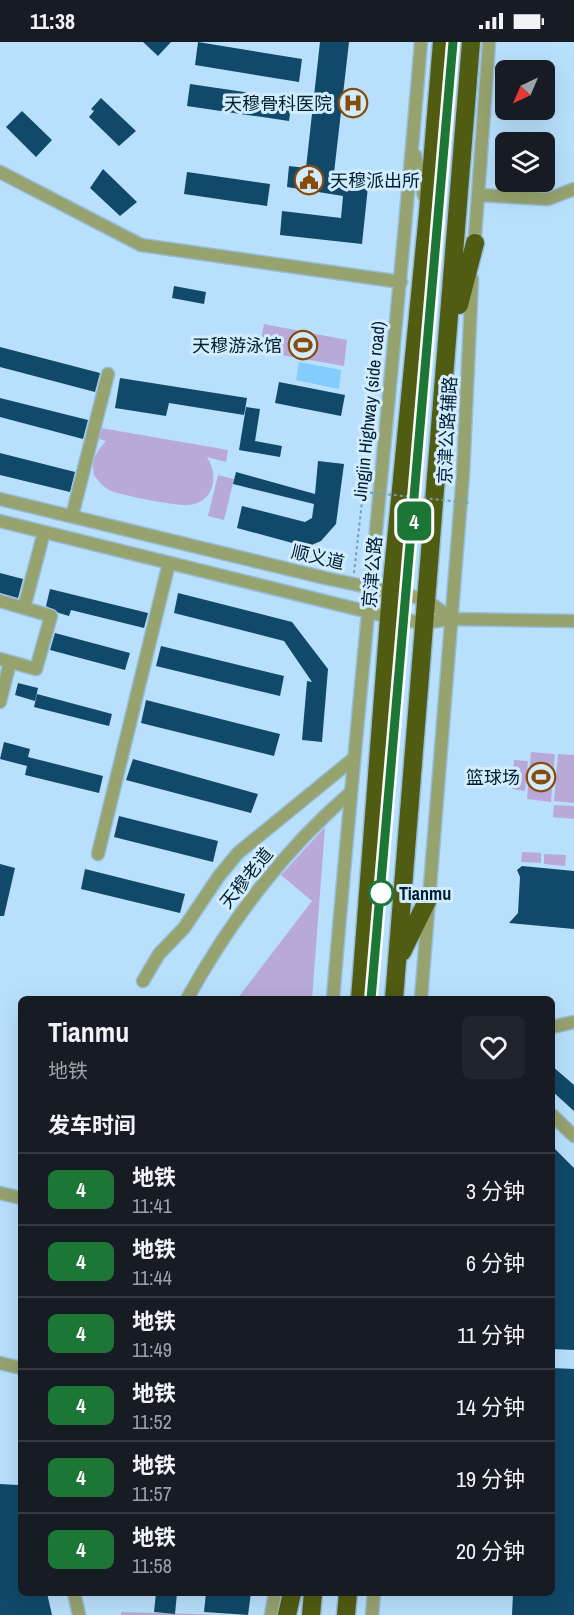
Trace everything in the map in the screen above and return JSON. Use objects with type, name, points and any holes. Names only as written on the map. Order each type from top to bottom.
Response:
[{"type":"highway","name":"京津公路","points":[[360,996],[390,592],[428,213],[442,42]]},
{"type":"highway","points":[[394,996],[424,599],[471,42]]},
{"type":"highway","points":[[446,356],[475,243]]},
{"type":"highway","points":[[397,962],[429,897]]},
{"type":"highway","points":[[287,1615],[291,1596]]},
{"type":"highway","points":[[311,1615],[313,1596]]},
{"type":"street","name":"Jingjin Highway (side road)","points":[[333,996],[353,759],[401,282],[420,42]]},
{"type":"street","name":"京津公路辅路","points":[[421,996],[463,474],[475,243],[489,42]]},
{"type":"street","points":[[413,142],[428,213]]},
{"type":"street","points":[[0,172],[141,245],[401,282]]},
{"type":"street","points":[[478,195],[548,199],[574,189]]},
{"type":"street","points":[[74,539],[75,517],[108,374]]},
{"type":"street","name":"顺义道","points":[[0,499],[424,599],[452,619]]},
{"type":"street","points":[[0,521],[389,617],[423,622],[452,619],[574,621]]},
{"type":"street","points":[[24,608],[44,532]]},
{"type":"street","points":[[98,854],[169,563]]},
{"type":"street","points":[[0,601],[51,616],[36,669],[5,660],[0,702]]},
{"type":"street","points":[[143,981],[159,954],[184,928],[219,876],[238,853],[353,759]]},
{"type":"street","name":"天穆老道","points":[[189,996],[218,944],[248,902],[324,816],[350,793]]},
{"type":"street","points":[[555,1026],[574,1023]]},
{"type":"street","points":[[555,1118],[574,1136]]},
{"type":"street","points":[[0,1193],[18,1197]]},
{"type":"street","points":[[0,1363],[18,1367]]},
{"type":"street","points":[[75,1596],[79,1615]]},
{"type":"street","points":[[271,1615],[274,1596]]},
{"type":"street","points":[[372,1615],[374,1596]]},
{"type":"path","points":[[353,584],[366,465]]},
{"type":"path","points":[[364,492],[471,503]]},
{"type":"shaded area","name":"天穆游泳馆","points":[[264,324],[347,340],[344,366],[259,351]]},
{"type":"shaded area","points":[[101,428],[228,450],[226,462],[207,457],[213,473],[212,488],[208,495],[195,504],[170,504],[118,493],[106,488],[94,475],[95,457],[106,441],[99,439]]},
{"type":"shaded area","points":[[218,475],[234,479],[224,520],[208,516]]},
{"type":"shaded area","name":"篮球场","points":[[531,752],[555,754],[551,802],[527,799]]},
{"type":"shaded area","name":"篮球场","points":[[558,754],[574,755],[574,803],[554,801]]},
{"type":"shaded area","points":[[514,760],[528,761],[525,791],[512,789]]},
{"type":"shaded area","points":[[554,805],[574,806],[574,819],[553,817]]},
{"type":"shaded area","points":[[325,827],[312,996],[239,996],[312,901],[281,875]]},
{"type":"shaded area","points":[[522,852],[541,853],[541,863],[521,862]]},
{"type":"shaded area","points":[[544,854],[566,855],[565,866],[544,864]]},
{"type":"shaded area","points":[[121,1612],[229,1615],[121,1615]]},
{"type":"water","points":[[299,362],[341,370],[339,389],[296,380]]},
{"type":"building","points":[[143,42],[171,42],[158,56]]},
{"type":"building","points":[[198,42],[302,59],[299,82],[195,65]]},
{"type":"building","points":[[320,42],[349,42],[334,173],[369,177],[362,244],[280,235],[282,211],[341,218],[343,196],[287,187],[289,166],[306,168]]},
{"type":"building","points":[[190,84],[292,99],[289,121],[187,106]]},
{"type":"building","points":[[101,98],[136,131],[119,146],[89,117],[94,111],[91,109]]},
{"type":"building","points":[[22,111],[52,140],[36,157],[6,127]]},
{"type":"building","points":[[103,169],[137,202],[120,216],[90,188]]},
{"type":"building","points":[[187,172],[270,184],[267,206],[184,194]]},
{"type":"building","points":[[174,286],[206,292],[204,304],[172,298]]},
{"type":"building","points":[[0,347],[100,373],[95,392],[0,367]]},
{"type":"building","points":[[120,378],[247,398],[244,415],[169,403],[166,416],[115,408]]},
{"type":"building","points":[[279,382],[345,395],[341,416],[275,403]]},
{"type":"building","points":[[0,398],[88,420],[83,439],[0,417]]},
{"type":"building","points":[[246,407],[260,409],[255,441],[282,446],[280,457],[239,450]]},
{"type":"building","points":[[0,453],[75,472],[70,492],[0,475]]},
{"type":"building","points":[[318,461],[344,464],[336,524],[321,541],[307,547],[237,528],[242,506],[305,522],[312,518],[314,504],[233,484],[236,472],[315,494]]},
{"type":"building","points":[[0,573],[23,579],[18,598],[0,593]]},
{"type":"building","points":[[50,589],[148,613],[144,628],[71,610],[69,616],[59,613],[46,606]]},
{"type":"building","points":[[178,593],[292,622],[328,669],[322,742],[302,740],[307,681],[312,682],[284,641],[174,613]]},
{"type":"building","points":[[55,633],[130,653],[125,670],[50,650]]},
{"type":"building","points":[[161,646],[284,676],[280,696],[156,666]]},
{"type":"building","points":[[18,683],[38,688],[35,701],[15,695]]},
{"type":"building","points":[[37,694],[112,714],[109,726],[34,707]]},
{"type":"building","points":[[146,700],[280,734],[274,756],[141,723]]},
{"type":"building","points":[[4,742],[30,749],[28,757],[103,776],[99,793],[25,775],[27,766],[0,759]]},
{"type":"building","points":[[133,759],[258,794],[251,813],[126,780]]},
{"type":"building","points":[[119,816],[218,841],[213,862],[114,837]]},
{"type":"building","points":[[0,864],[15,868],[4,916],[0,916]]},
{"type":"building","points":[[522,866],[574,871],[574,929],[509,923],[518,913],[520,877],[517,870]]},
{"type":"building","points":[[85,869],[185,894],[180,913],[81,889]]},
{"type":"building","points":[[555,1069],[574,1085],[574,1111],[555,1094]]},
{"type":"building","points":[[555,1149],[574,1168],[574,1350],[555,1349]]},
{"type":"building","points":[[555,1368],[574,1369],[574,1615],[512,1615],[513,1596],[555,1596]]},
{"type":"building","points":[[0,1484],[18,1485],[18,1596],[48,1596],[52,1615],[0,1615]]},
{"type":"building","points":[[156,1596],[177,1596],[175,1614],[154,1612]]},
{"type":"building","points":[[206,1596],[251,1596],[248,1615],[204,1612]]},
{"type":"metro line","name":"4","points":[[371,996],[413,541],[453,42]]},
{"type":"place","name":"天穆骨科医院","points":[[353,103]]},
{"type":"place","name":"天穆派出所","points":[[309,180]]},
{"type":"place","name":"天穆游泳馆","points":[[303,345]]},
{"type":"place","name":"篮球场","points":[[541,777]]},
{"type":"place","name":"Tianmu","points":[[381,893]]}]
